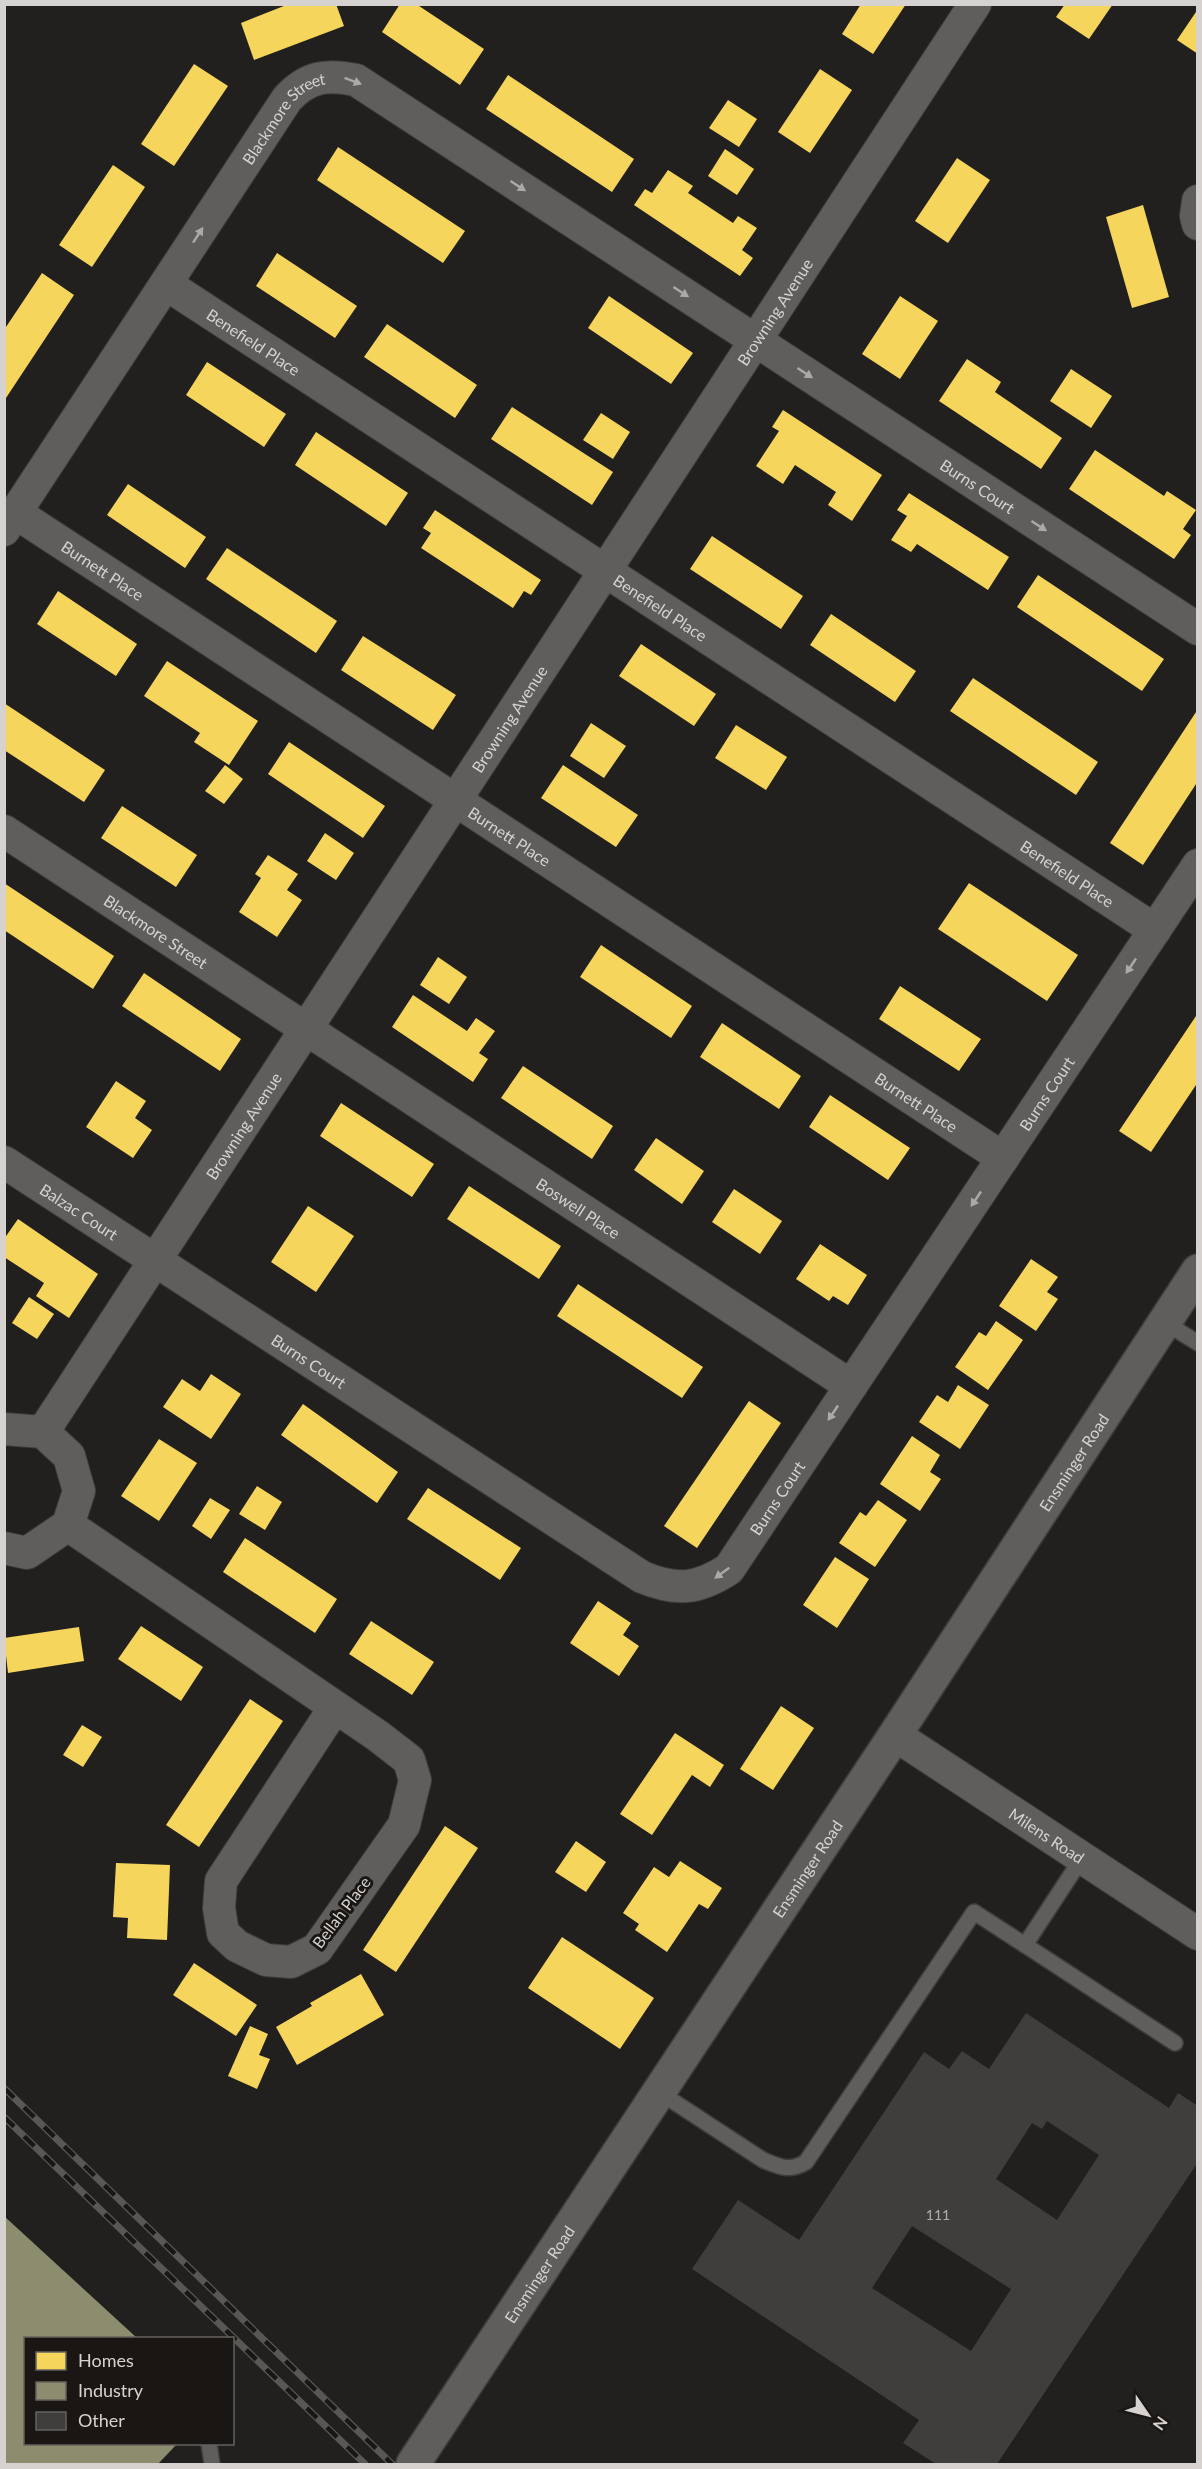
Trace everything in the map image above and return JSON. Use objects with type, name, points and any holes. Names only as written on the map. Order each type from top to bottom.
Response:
[{"type":"street","name":"Browning Avenue","points":[[43,1432],[975,4]]},
{"type":"street","name":"Blackmore Street","points":[[10,522],[287,99],[295,90],[313,79],[335,75],[356,81],[756,341]]},
{"type":"street","points":[[1197,201],[1197,224]]},
{"type":"street","name":"Benefield Place","points":[[166,284],[1155,930]]},
{"type":"street","name":"Burns Court","points":[[756,341],[1197,629]]},
{"type":"street","name":"Burnett Place","points":[[10,522],[456,801],[1003,1158]]},
{"type":"street","name":"Blackmore Street","points":[[4,831],[307,1030]]},
{"type":"street","name":"Burns Court","points":[[156,1261],[642,1577],[664,1586],[688,1587],[710,1582],[729,1569],[1197,865]]},
{"type":"street","name":"Boswell Place","points":[[307,1030],[851,1386]]},
{"type":"street","name":"Balzac Court","points":[[4,1162],[156,1261]]},
{"type":"street","name":"Ensminger Road","points":[[413,2464],[895,1735],[1197,1271]]},
{"type":"street","points":[[4,1429],[43,1432],[69,1456],[79,1491],[68,1525],[27,1552],[4,1548]]},
{"type":"street","name":"Bellah Place","points":[[68,1525],[378,1736],[409,1760],[416,1780],[404,1825],[316,1949],[291,1962],[266,1960],[237,1946],[223,1933],[219,1908],[221,1881],[335,1707]]},
{"type":"street","name":"Milens Road","points":[[895,1735],[1197,1934]]},
{"type":"lane","points":[[1164,1322],[1197,1343]]},
{"type":"lane","points":[[1025,1944],[1082,1858]]},
{"type":"lane","points":[[659,2092],[763,2160],[779,2167],[798,2167],[806,2162],[974,1912],[1176,2043]]},
{"type":"lane","points":[[209,2445],[212,2464]]},
{"type":"building: Homes","points":[[289,4],[336,4],[344,26],[254,60],[241,23]]},
{"type":"building: Homes","points":[[400,4],[416,4],[484,49],[460,85],[382,32]]},
{"type":"building: Homes","points":[[861,4],[906,4],[873,54],[842,34]]},
{"type":"building: Homes","points":[[1065,4],[1113,4],[1089,39],[1056,17]]},
{"type":"building: Homes","points":[[1198,9],[1198,54],[1177,40]]},
{"type":"building: Homes","points":[[194,64],[228,86],[174,166],[141,144]]},
{"type":"building: Homes","points":[[820,69],[852,90],[810,153],[778,132]]},
{"type":"building: Homes","points":[[508,75],[634,159],[612,192],[486,109]]},
{"type":"building: Homes","points":[[728,100],[757,119],[739,147],[709,128]]},
{"type":"building: Homes","points":[[338,147],[465,231],[443,263],[317,180]]},
{"type":"building: Homes","points":[[725,149],[754,169],[737,195],[708,176]]},
{"type":"building: Homes","points":[[957,158],[990,180],[948,243],[915,221]]},
{"type":"building: Homes","points":[[113,165],[145,187],[92,267],[59,245]]},
{"type":"building: Homes","points":[[668,170],[693,186],[688,193],[733,223],[738,216],[757,228],[742,250],[753,258],[740,276],[634,205],[645,189],[652,193]]},
{"type":"building: Homes","points":[[1143,205],[1169,297],[1132,308],[1106,217]]},
{"type":"building: Homes","points":[[277,253],[357,306],[335,338],[256,286]]},
{"type":"building: Homes","points":[[42,273],[74,295],[4,401],[4,330]]},
{"type":"building: Homes","points":[[609,296],[693,353],[671,384],[588,328]]},
{"type":"building: Homes","points":[[900,296],[938,321],[900,379],[862,354]]},
{"type":"building: Homes","points":[[387,324],[477,385],[455,418],[364,357]]},
{"type":"building: Homes","points":[[967,359],[1001,382],[995,392],[1062,438],[1041,469],[939,401]]},
{"type":"building: Homes","points":[[207,362],[286,414],[264,447],[186,395]]},
{"type":"building: Homes","points":[[1071,369],[1112,396],[1091,428],[1050,401]]},
{"type":"building: Homes","points":[[512,407],[613,472],[592,505],[491,439]]},
{"type":"building: Homes","points":[[783,410],[882,475],[852,521],[828,505],[836,492],[795,465],[783,484],[756,466],[779,431],[772,427]]},
{"type":"building: Homes","points":[[601,413],[630,432],[613,459],[583,440]]},
{"type":"building: Homes","points":[[316,432],[408,493],[386,526],[295,465]]},
{"type":"building: Homes","points":[[1095,450],[1164,496],[1167,491],[1196,510],[1183,529],[1191,535],[1174,559],[1069,489]]},
{"type":"building: Homes","points":[[128,484],[206,537],[185,568],[107,515]]},
{"type":"building: Homes","points":[[909,493],[1009,557],[988,590],[917,544],[911,552],[891,540],[907,516],[897,510]]},
{"type":"building: Homes","points":[[435,510],[541,580],[531,595],[524,591],[513,608],[421,548],[431,533],[423,528]]},
{"type":"building: Homes","points":[[712,536],[803,596],[781,629],[690,569]]},
{"type":"building: Homes","points":[[227,548],[337,621],[316,653],[206,579]]},
{"type":"building: Homes","points":[[1038,575],[1164,659],[1142,691],[1017,607]]},
{"type":"building: Homes","points":[[58,591],[137,644],[116,676],[37,624]]},
{"type":"building: Homes","points":[[831,614],[916,671],[895,702],[810,645]]},
{"type":"building: Homes","points":[[363,636],[456,695],[433,730],[341,670]]},
{"type":"building: Homes","points":[[641,644],[716,694],[694,726],[619,676]]},
{"type":"building: Homes","points":[[167,661],[258,721],[229,765],[194,742],[200,733],[144,696]]},
{"type":"building: Homes","points":[[973,678],[1098,762],[1076,795],[950,711]]},
{"type":"building: Homes","points":[[4,703],[105,770],[84,802],[4,750]]},
{"type":"building: Homes","points":[[1198,709],[1198,781],[1143,865],[1110,843]]},
{"type":"building: Homes","points":[[591,723],[626,746],[604,778],[570,756]]},
{"type":"building: Homes","points":[[736,725],[787,757],[766,790],[715,758]]},
{"type":"building: Homes","points":[[289,742],[385,806],[363,838],[268,774]]},
{"type":"building: Homes","points":[[225,765],[243,779],[224,804],[205,791]]},
{"type":"building: Homes","points":[[563,765],[638,815],[616,847],[541,798]]},
{"type":"building: Homes","points":[[122,806],[197,855],[176,887],[101,838]]},
{"type":"building: Homes","points":[[325,833],[354,853],[336,880],[307,861]]},
{"type":"building: Homes","points":[[268,855],[298,874],[287,890],[302,900],[277,937],[239,912],[261,878],[255,874]]},
{"type":"building: Homes","points":[[4,883],[114,956],[93,989],[4,930]]},
{"type":"building: Homes","points":[[969,883],[1078,955],[1047,1001],[938,929]]},
{"type":"building: Homes","points":[[601,945],[692,1006],[671,1038],[580,977]]},
{"type":"building: Homes","points":[[438,957],[467,977],[449,1004],[420,985]]},
{"type":"building: Homes","points":[[144,973],[241,1039],[220,1071],[122,1006]]},
{"type":"building: Homes","points":[[900,986],[981,1039],[959,1071],[879,1019]]},
{"type":"building: Homes","points":[[413,995],[467,1031],[476,1018],[495,1031],[479,1053],[488,1059],[473,1082],[392,1027]]},
{"type":"building: Homes","points":[[1198,1013],[1198,1082],[1151,1152],[1119,1131]]},
{"type":"building: Homes","points":[[722,1023],[801,1076],[779,1109],[700,1057]]},
{"type":"building: Homes","points":[[523,1066],[613,1126],[592,1159],[501,1098]]},
{"type":"building: Homes","points":[[116,1081],[146,1101],[135,1118],[152,1130],[133,1158],[86,1127]]},
{"type":"building: Homes","points":[[830,1095],[910,1148],[888,1180],[809,1127]]},
{"type":"building: Homes","points":[[341,1103],[434,1164],[412,1197],[320,1136]]},
{"type":"building: Homes","points":[[656,1138],[704,1171],[682,1204],[634,1170]]},
{"type":"building: Homes","points":[[469,1186],[561,1246],[539,1279],[447,1219]]},
{"type":"building: Homes","points":[[734,1189],[782,1221],[760,1254],[712,1222]]},
{"type":"building: Homes","points":[[308,1206],[354,1236],[316,1292],[271,1262]]},
{"type":"building: Homes","points":[[18,1219],[98,1274],[69,1318],[36,1296],[44,1283],[4,1257],[4,1239]]},
{"type":"building: Homes","points":[[820,1244],[867,1275],[848,1305],[833,1296],[829,1301],[796,1279]]},
{"type":"building: Homes","points":[[1031,1259],[1058,1277],[1047,1292],[1058,1299],[1036,1331],[999,1306]]},
{"type":"building: Homes","points":[[578,1284],[703,1367],[682,1398],[557,1316]]},
{"type":"building: Homes","points":[[29,1297],[54,1314],[37,1339],[12,1323]]},
{"type":"building: Homes","points":[[996,1321],[1023,1340],[988,1390],[955,1367],[979,1332],[986,1336]]},
{"type":"building: Homes","points":[[211,1374],[241,1394],[211,1439],[163,1407],[182,1379],[200,1391]]},
{"type":"building: Homes","points":[[958,1385],[989,1405],[960,1449],[919,1422],[937,1395],[948,1402]]},
{"type":"building: Homes","points":[[749,1401],[781,1423],[697,1548],[664,1526]]},
{"type":"building: Homes","points":[[303,1404],[398,1472],[377,1503],[281,1435]]},
{"type":"building: Homes","points":[[912,1436],[940,1455],[930,1472],[941,1479],[920,1511],[880,1484]]},
{"type":"building: Homes","points":[[159,1439],[197,1463],[159,1521],[121,1496]]},
{"type":"building: Homes","points":[[257,1486],[282,1502],[265,1530],[239,1514]]},
{"type":"building: Homes","points":[[428,1488],[521,1548],[500,1580],[407,1519]]},
{"type":"building: Homes","points":[[210,1498],[230,1510],[211,1539],[192,1526]]},
{"type":"building: Homes","points":[[878,1500],[907,1520],[875,1567],[839,1543],[860,1512],[866,1516]]},
{"type":"building: Homes","points":[[245,1538],[337,1599],[315,1633],[223,1572]]},
{"type":"building: Homes","points":[[835,1557],[869,1579],[837,1628],[803,1605]]},
{"type":"building: Homes","points":[[598,1601],[631,1623],[623,1635],[639,1646],[619,1676],[570,1643]]},
{"type":"building: Homes","points":[[371,1621],[434,1662],[412,1695],[349,1654]]},
{"type":"building: Homes","points":[[141,1626],[203,1667],[181,1701],[118,1659]]},
{"type":"building: Homes","points":[[79,1627],[84,1661],[8,1673],[4,1638]]},
{"type":"building: Homes","points":[[250,1699],[283,1721],[199,1847],[166,1825]]},
{"type":"building: Homes","points":[[781,1706],[814,1728],[773,1790],[740,1769]]},
{"type":"building: Homes","points":[[82,1725],[102,1737],[83,1767],[63,1755]]},
{"type":"building: Homes","points":[[675,1733],[724,1765],[710,1787],[692,1775],[652,1835],[620,1814]]},
{"type":"building: Homes","points":[[445,1826],[478,1848],[396,1972],[363,1950]]},
{"type":"building: Homes","points":[[576,1841],[606,1862],[586,1892],[555,1872]]},
{"type":"building: Homes","points":[[680,1861],[722,1888],[708,1909],[699,1904],[667,1952],[635,1930],[639,1924],[623,1913],[654,1867],[669,1877]]},
{"type":"building: Homes","points":[[116,1863],[170,1865],[167,1940],[127,1938],[128,1918],[113,1917]]},
{"type":"building: Homes","points":[[562,1937],[654,1998],[620,2049],[528,1988]]},
{"type":"building: Homes","points":[[194,1963],[257,2005],[236,2036],[173,1995]]},
{"type":"building: Homes","points":[[361,1974],[384,2015],[297,2065],[276,2027],[312,2006],[310,2003]]},
{"type":"building: Homes","points":[[250,2026],[268,2034],[259,2055],[270,2059],[257,2089],[228,2076]]},
{"type":"building: Industry","points":[[4,2216],[136,2337],[24,2337],[24,2445],[176,2445],[158,2464],[4,2464]]},
{"type":"building: Other","points":[[1026,2013],[1169,2108],[1178,2093],[1198,2106],[1198,2162],[997,2464],[936,2464],[903,2443],[919,2420],[692,2269],[738,2200],[799,2240],[924,2052],[949,2069],[962,2051],[989,2069]],"holes":[[[1047,2121],[1099,2155],[1057,2220],[996,2179],[1032,2123],[1042,2129]],[[912,2226],[1011,2289],[971,2351],[872,2288]]]},
{"type":"railway","points":[[4,2088],[392,2464]]},
{"type":"railway","points":[[4,2117],[233,2337]]},
{"type":"railway","points":[[234,2338],[365,2464]]}]
